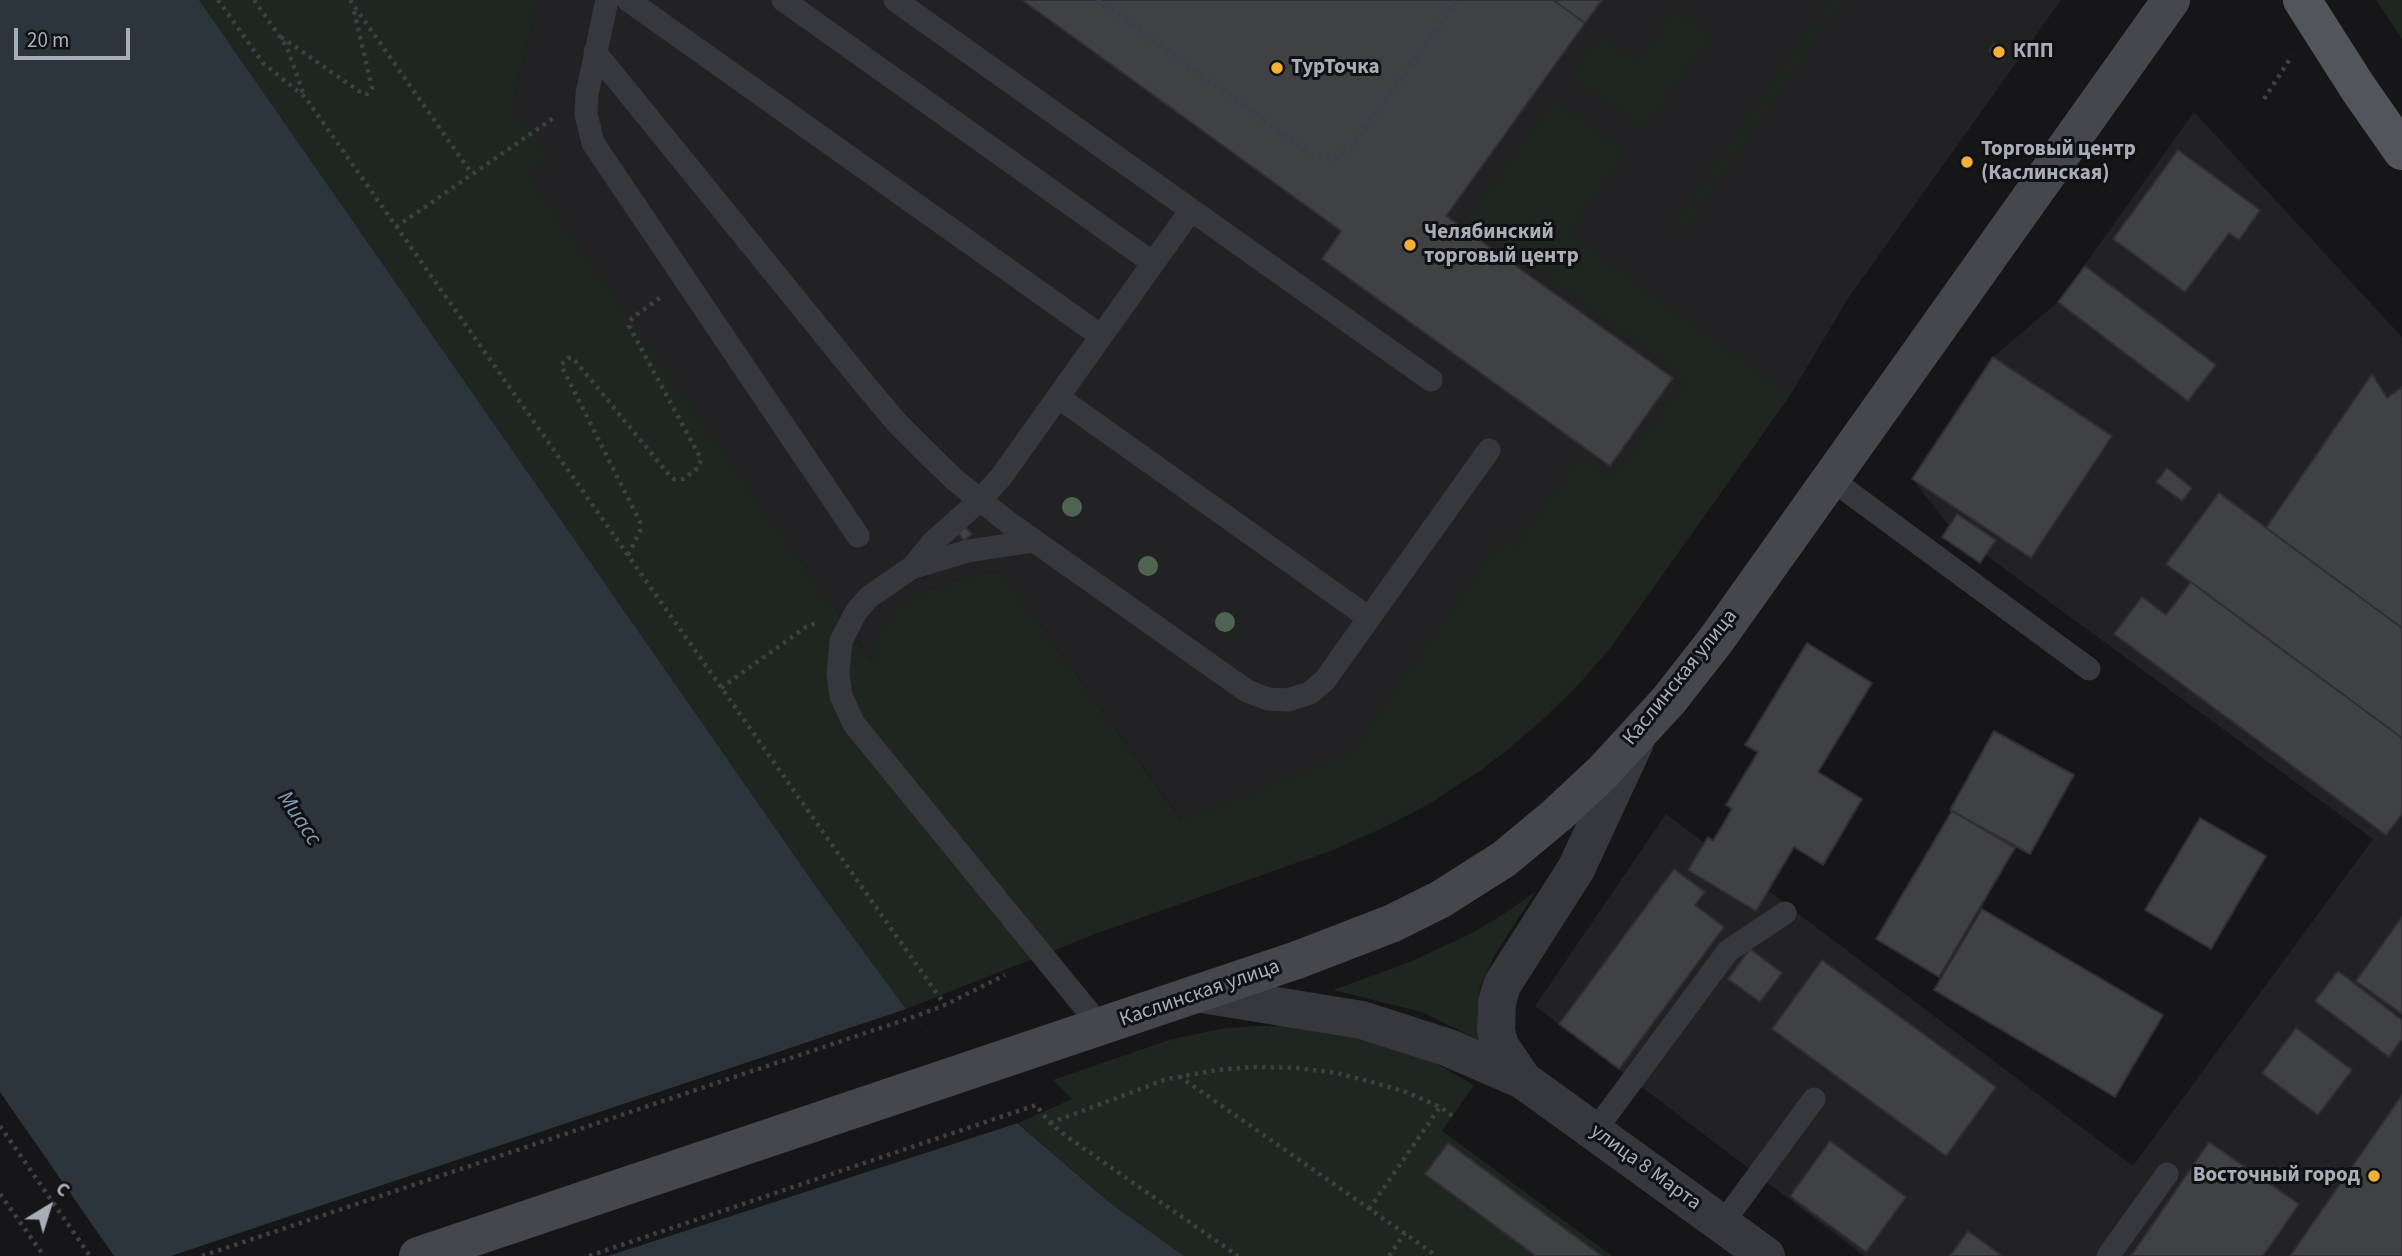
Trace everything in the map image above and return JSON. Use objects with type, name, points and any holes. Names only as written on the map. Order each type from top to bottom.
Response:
[{"type":"main road","name":"Каслинская улица","points":[[418,1256],[1202,994],[1393,923],[1474,880],[1504,859],[1603,772],[1638,735],[1716,640],[2171,0]]},
{"type":"main road","points":[[2302,0],[2402,151]]},
{"type":"main road","points":[[2358,88],[2402,122]]},
{"type":"street","points":[[1523,1080],[1500,1046],[1496,1031],[1497,1002],[1502,985],[1576,869],[1638,735]]},
{"type":"street","points":[[1202,994],[1362,1020],[1449,1048],[1523,1080]]},
{"type":"street","name":"улица 8 Марта","points":[[1523,1080],[1766,1256]]},
{"type":"lane","points":[[607,0],[587,94],[586,114],[593,143],[858,536]]},
{"type":"lane","points":[[628,0],[1101,336]]},
{"type":"lane","points":[[783,0],[1153,263]]},
{"type":"lane","points":[[895,0],[1431,380]]},
{"type":"lane","points":[[596,52],[898,424],[955,480],[1034,541],[1247,691],[1268,699],[1288,699],[1310,692],[1325,680],[1489,450]]},
{"type":"lane","points":[[1101,1027],[854,724],[841,696],[838,657],[847,626],[869,597],[911,568],[1001,477],[1191,210]]},
{"type":"lane","points":[[1058,397],[1369,618]]},
{"type":"lane","points":[[1831,479],[2089,669]]},
{"type":"lane","points":[[911,568],[968,551],[1034,541]]},
{"type":"lane","points":[[1594,1132],[1728,951],[1784,913]]},
{"type":"lane","points":[[1722,1224],[1814,1099]]},
{"type":"lane","points":[[2108,1256],[2166,1174]]},
{"type":"path","points":[[218,0],[263,63],[305,97],[945,1005]]},
{"type":"path","points":[[254,0],[281,37],[293,59],[305,97]]},
{"type":"path","points":[[1097,0],[1313,155],[1329,159],[1346,153],[1352,147],[1458,0]]},
{"type":"path","points":[[281,37],[363,94],[367,94],[372,88],[351,1]]},
{"type":"path","points":[[351,1],[472,174]]},
{"type":"path","points":[[396,227],[532,132]]},
{"type":"path","points":[[628,555],[640,531],[640,522],[561,365],[568,358],[573,358],[670,476],[674,480],[683,479],[699,467],[699,454],[629,326],[632,318],[685,281]]},
{"type":"path","points":[[722,688],[790,638]]},
{"type":"path","points":[[202,1256],[913,1017],[945,1005],[1005,975]]},
{"type":"path","points":[[1050,1124],[1179,1076],[1217,1070],[1297,1068],[1338,1073],[1406,1092],[1440,1107],[1455,1118]]},
{"type":"path","points":[[1179,1076],[1437,1256]]},
{"type":"path","points":[[589,1256],[1036,1105],[1050,1124],[1238,1256]]},
{"type":"path","points":[[1369,1209],[1440,1107]]},
{"type":"path","points":[[0,1126],[90,1256]]},
{"type":"path","points":[[0,1194],[44,1256]]},
{"type":"path","points":[[1389,1256],[1405,1233]]},
{"type":"path","points":[[1426,1248],[1426,1256]]},
{"type":"shaded area","points":[[199,0],[539,0],[512,104],[551,159],[530,175],[873,663],[875,643],[883,625],[897,608],[908,600],[928,590],[981,572],[1003,573],[1181,820],[1350,752],[1502,537],[1514,546],[1580,456],[1612,478],[1685,379],[1466,219],[1554,98],[1628,152],[1570,233],[1791,394],[1611,647],[1577,686],[1538,724],[1480,771],[1412,813],[1333,850],[1095,934],[906,1009],[817,888]]},
{"type":"shaded area","points":[[539,0],[2061,0],[1847,300],[1791,394],[1611,647],[1577,686],[1508,750],[1433,802],[1333,850],[1229,886],[1003,573],[981,572],[928,590],[908,600],[875,643],[874,664],[529,175],[512,104]]},
{"type":"shaded area","points":[[1829,0],[1845,0],[1684,232],[1675,234],[1673,224]]},
{"type":"shaded area","points":[[2376,0],[2402,0],[2402,39]]},
{"type":"shaded area","points":[[1675,8],[1713,36],[1644,131],[1569,77],[1601,34],[1637,60]]},
{"type":"shaded area","points":[[2194,112],[2402,337],[2402,1256],[1864,1256],[1535,1006],[1666,814],[2133,1166],[2373,839],[1953,531],[1912,479],[1993,357],[2058,302]]},
{"type":"shaded area","points":[[1536,891],[1494,956],[1480,986],[1477,1015],[1483,1042],[1422,1012],[1333,990],[1410,962],[1470,934]]},
{"type":"shaded area","points":[[1287,1026],[1357,1036],[1437,1064],[1474,1085],[1442,1131],[1612,1256],[1184,1256],[1109,1202],[1018,1123],[1072,1099],[1053,1080],[1172,1039],[1220,1029]]},
{"type":"water","name":"Миасс","points":[[0,0],[199,0],[817,888],[906,1009],[965,1074],[1009,1116],[1109,1202],[1184,1256],[114,1256],[0,1092]]},
{"type":"pier","points":[[906,1009],[965,1074],[1018,1123],[608,1256],[171,1256]]},
{"type":"building","name":"Челябинский торговый центр","points":[[1022,0],[1553,0],[1585,23],[1446,216],[1673,378],[1610,466],[1322,259],[1341,231]]},
{"type":"building","points":[[1553,0],[1602,0],[1585,23]]},
{"type":"building","name":"КПП","points":[[1994,44],[2007,53],[2003,60],[1989,51]]},
{"type":"building","points":[[2178,150],[2260,210],[2239,240],[2229,233],[2185,292],[2113,239]]},
{"type":"building","points":[[2085,266],[2216,365],[2188,401],[2058,302]]},
{"type":"building","points":[[1993,357],[2112,436],[2031,558],[1912,479]]},
{"type":"building","points":[[2372,374],[2387,398],[2402,387],[2402,628],[2266,528]]},
{"type":"building","points":[[2167,468],[2192,488],[2182,501],[2156,482]]},
{"type":"building","points":[[2219,493],[2402,628],[2402,738],[2166,564]]},
{"type":"building","points":[[1957,514],[1996,540],[1980,563],[1942,537]]},
{"type":"building","points":[[965,527],[972,534],[964,541],[958,533]]},
{"type":"building","points":[[2191,582],[2402,738],[2402,814],[2386,835],[2114,634],[2142,597],[2166,615]]},
{"type":"building","points":[[1807,643],[1872,683],[1818,772],[1862,799],[1823,865],[1794,847],[1756,911],[1688,870],[1708,837],[1713,841],[1732,809],[1726,805],[1758,752],[1745,745]]},
{"type":"building","points":[[1994,731],[2074,775],[2030,854],[1950,810]]},
{"type":"building","points":[[1952,811],[2015,848],[1939,977],[1876,939]]},
{"type":"building","points":[[2200,818],[2266,856],[2211,949],[2145,910]]},
{"type":"building","points":[[1674,869],[1705,892],[1695,905],[1724,927],[1619,1069],[1559,1024]]},
{"type":"building","points":[[1982,909],[2163,1015],[2115,1097],[1934,990]]},
{"type":"building","points":[[2402,917],[2402,1014],[2356,981]]},
{"type":"building","points":[[1750,949],[1782,973],[1760,1002],[1728,979]]},
{"type":"building","points":[[1822,960],[1996,1087],[1946,1156],[1772,1029]]},
{"type":"building","points":[[2338,971],[2402,1020],[2402,1039],[2389,1057],[2315,1001]]},
{"type":"building","points":[[2296,1028],[2352,1070],[2318,1115],[2262,1073]]},
{"type":"building","name":"Восточный город","points":[[2402,1095],[2402,1256],[2290,1256]]},
{"type":"building","points":[[1830,1141],[1906,1197],[1866,1252],[1790,1196]]},
{"type":"building","points":[[2209,1142],[2299,1204],[2263,1256],[2131,1256]]},
{"type":"building","points":[[1448,1143],[1602,1256],[1536,1256],[1425,1174]]},
{"type":"building","points":[[1968,1231],[2002,1256],[1950,1256]]},
{"type":"place","name":"КПП","points":[[1999,52]]},
{"type":"place","name":"ТурТочка","points":[[1277,68]]},
{"type":"place","name":"Торговый центр (Каслинская)","points":[[1967,162]]},
{"type":"place","name":"Челябинский торговый центр","points":[[1410,245]]},
{"type":"place","name":"Восточный город","points":[[2374,1176]]}]
